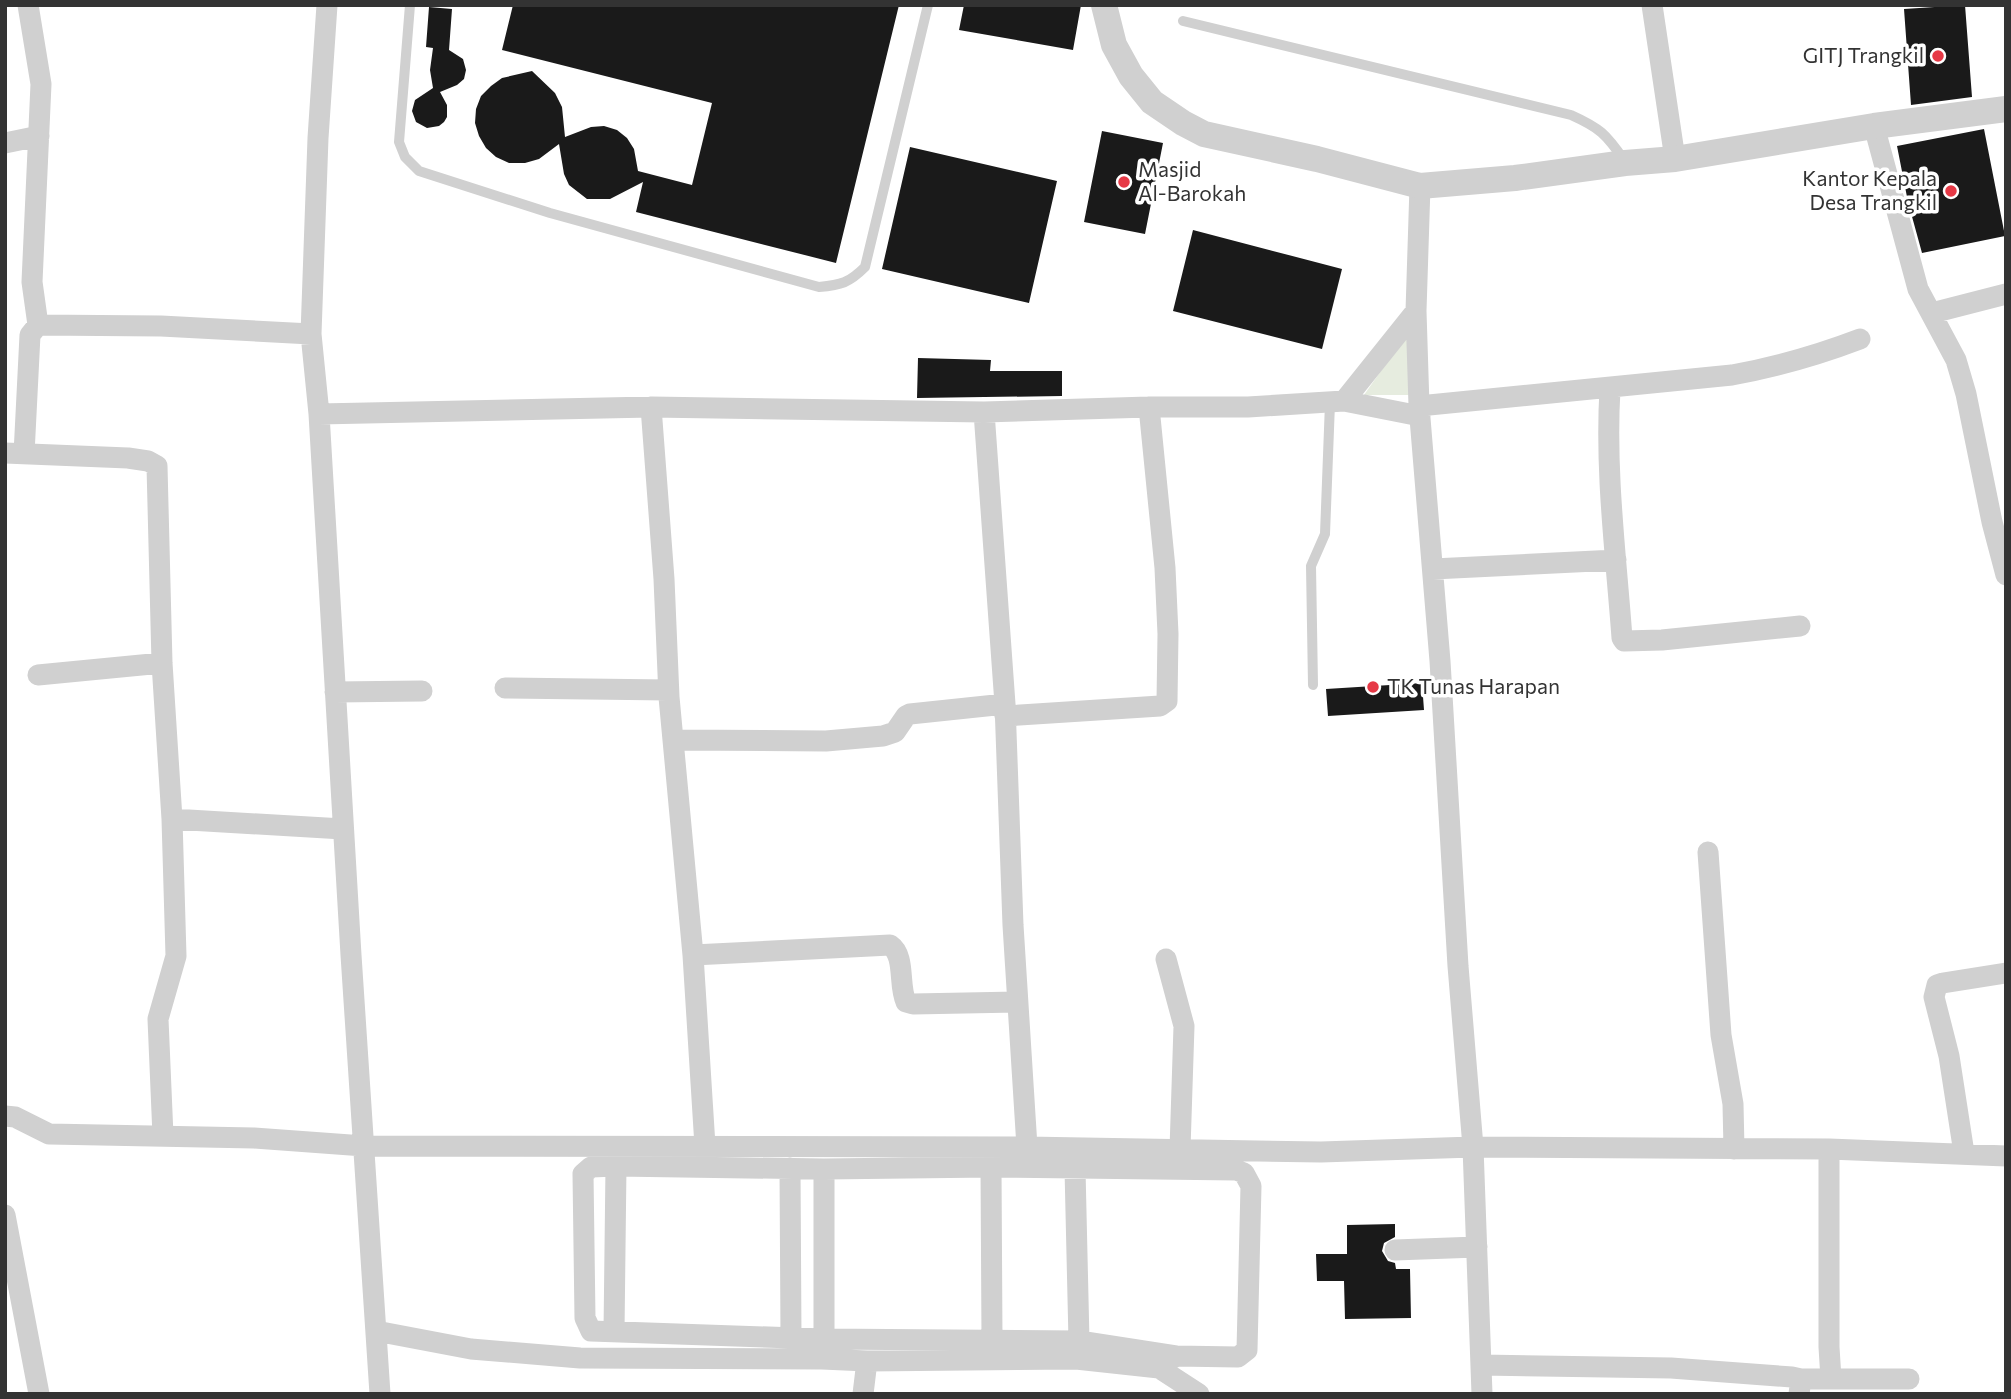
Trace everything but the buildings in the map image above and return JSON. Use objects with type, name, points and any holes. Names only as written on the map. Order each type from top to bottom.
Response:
[{"type":"street","points":[[28,5],[41,84],[32,282],[38,325],[30,335],[15,453],[128,458],[148,461],[157,466],[162,663],[172,819],[176,956],[158,1019],[163,1136]]},
{"type":"street","points":[[327,5],[318,138],[311,334],[319,414],[380,1394]]},
{"type":"street","points":[[1104,5],[1114,45],[1131,76],[1152,102],[1183,123],[1203,134],[1317,159],[1419,187],[1675,159],[2006,109]]},
{"type":"street","points":[[1652,5],[1675,159]]},
{"type":"street","points":[[1874,127],[1918,289],[1956,360],[2006,575]]},
{"type":"street","points":[[5,142],[39,136]]},
{"type":"street","points":[[1419,187],[1416,311],[1419,411],[1433,569],[1458,967],[1473,1147],[1482,1394]]},
{"type":"street","points":[[1932,313],[2006,294]]},
{"type":"street","points":[[1337,402],[1416,311]]},
{"type":"street","points":[[38,325],[161,326],[311,334]]},
{"type":"street","points":[[319,414],[651,407],[984,412],[1248,407],[1337,402],[1419,411],[1696,380],[1769,369],[1860,339]]},
{"type":"street","points":[[1610,389],[1608,456],[1624,641],[1662,640],[1800,626]]},
{"type":"street","points":[[651,407],[664,579],[668,690],[693,955],[705,1146]]},
{"type":"street","points":[[673,740],[826,741],[883,736],[895,732],[906,716],[910,715],[1160,706],[1167,701],[1168,634],[1165,568],[1149,407]]},
{"type":"street","points":[[984,412],[1005,710],[1017,1002],[1027,1147]]},
{"type":"street","points":[[1433,569],[1616,560]]},
{"type":"street","points":[[38,676],[162,663]]},
{"type":"street","points":[[505,688],[668,690]]},
{"type":"street","points":[[335,692],[422,691]]},
{"type":"street","points":[[172,819],[343,829]]},
{"type":"street","points":[[1708,852],[1721,1035],[1733,1104],[1734,1149]]},
{"type":"street","points":[[693,955],[890,944],[898,956],[906,1002],[1017,1002]]},
{"type":"street","points":[[1166,960],[1184,1026],[1180,1149]]},
{"type":"street","points":[[1964,1153],[1949,1056],[1938,1015],[1935,990],[1937,985],[1943,983],[2006,973]]},
{"type":"street","points":[[5,1116],[15,1117],[49,1134],[254,1138],[364,1146],[1027,1147],[1321,1152],[1473,1147],[1829,1149],[2006,1156]]},
{"type":"street","points":[[1829,1149],[1831,1379]]},
{"type":"street","points":[[376,1331],[471,1349],[580,1358],[867,1361],[1076,1359],[1168,1362],[1238,1357],[1247,1350],[1251,1186],[1244,1173],[1237,1170],[616,1166],[591,1167],[583,1174],[584,1318],[591,1331],[824,1339],[1079,1341],[1168,1362],[1199,1394]]},
{"type":"street","points":[[614,1332],[616,1166]]},
{"type":"street","points":[[991,1167],[992,1339]]},
{"type":"street","points":[[790,1168],[791,1337]]},
{"type":"street","points":[[824,1169],[824,1339]]},
{"type":"street","points":[[1075,1169],[1079,1341]]},
{"type":"street","points":[[5,1215],[39,1394]]},
{"type":"street","points":[[1395,1250],[1477,1247]]},
{"type":"street","points":[[863,1394],[867,1361]]},
{"type":"street","points":[[1481,1365],[1671,1368],[1800,1386],[1831,1379],[1909,1379]]},
{"type":"lane","points":[[410,5],[399,142],[405,157],[419,171],[550,212],[819,287],[852,280],[865,267],[928,5]]},
{"type":"lane","points":[[1183,21],[1571,115],[1593,125],[1607,136],[1625,163]]},
{"type":"lane","points":[[1313,685],[1311,566],[1325,534],[1337,402]]},
{"type":"shaded area","points":[[1409,331],[1413,395],[1364,395]]},
{"type":"place","name":"GITJ Trangkil","points":[[1938,56]]},
{"type":"place","name":"Masjid Al-Barokah","points":[[1124,182]]},
{"type":"place","name":"Kantor Kepala Desa Trangkil","points":[[1951,191]]},
{"type":"place","name":"TK Tunas Harapan","points":[[1373,687]]}]
